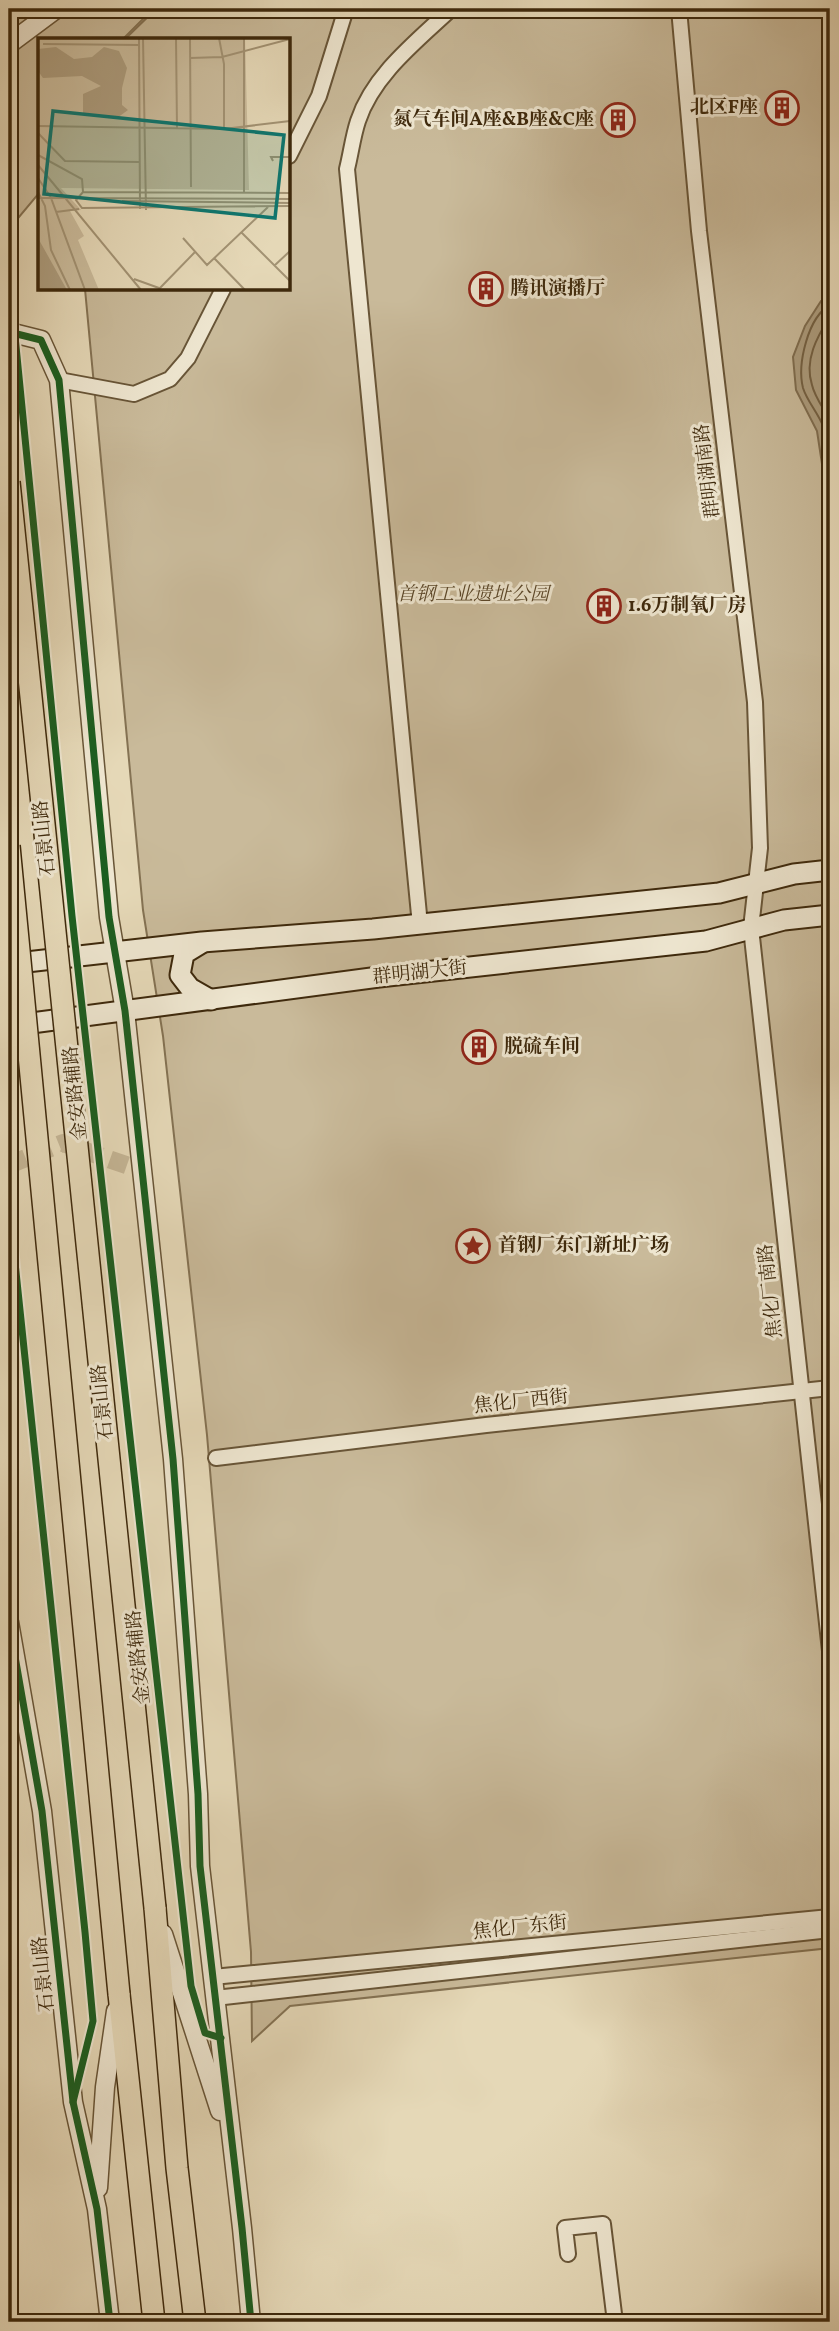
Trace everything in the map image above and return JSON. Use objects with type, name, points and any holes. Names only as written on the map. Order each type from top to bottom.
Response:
[{"type":"main road","name":"石景山路","points":[[9,482],[155,1908],[177,2168],[195,2322]]},
{"type":"main road","name":"石景山路","points":[[9,845],[119,1994],[154,2322]]},
{"type":"main road","points":[[9,964],[719,893],[794,874],[830,870]]},
{"type":"main road","name":"群明湖大街","points":[[9,1026],[379,977],[706,941],[784,920],[830,915]]},
{"type":"main road","points":[[202,943],[184,954],[180,975],[190,988],[211,1000]]},
{"type":"street","points":[[9,44],[56,9]]},
{"type":"street","points":[[290,154],[319,96],[346,9]]},
{"type":"street","points":[[420,925],[347,169],[358,120],[373,89],[407,50],[451,9]]},
{"type":"street","name":"群明湖南路","points":[[679,9],[699,231],[755,702],[760,848],[751,928]]},
{"type":"street","points":[[59,380],[134,394],[170,379],[188,358],[222,290]]},
{"type":"street","points":[[9,332],[41,340],[59,380],[108,903],[125,1011],[173,1458],[197,1781],[200,1866],[251,2322]]},
{"type":"street","name":"焦化厂南路","points":[[751,928],[830,1651]]},
{"type":"street","name":"焦化厂西街","points":[[216,1458],[830,1388]]},
{"type":"street","name":"石景山路","points":[[9,1622],[43,1811],[73,2102],[97,2209],[110,2322]]},
{"type":"street","points":[[155,1908],[217,2098],[242,2228]]},
{"type":"street","name":"焦化厂东街","points":[[214,1977],[830,1917]]},
{"type":"street","name":"焦化厂东街","points":[[215,1998],[830,1930]]},
{"type":"street","points":[[97,2209],[104,2087],[119,1994]]},
{"type":"street","points":[[568,2254],[565,2228],[603,2224],[615,2322]]},
{"type":"green space","points":[[9,9],[153,9],[124,38],[38,38],[38,194],[9,229]]},
{"type":"green space","name":"首钢工业遗址公园","points":[[156,9],[830,9],[830,1948],[290,2006],[252,2041],[251,1952],[207,1435],[163,1036],[143,910],[85,290],[290,290],[290,38],[126,38]]},
{"type":"water","points":[[830,297],[830,503],[817,431],[796,390],[793,357],[805,326],[821,301]]},
{"type":"tunnel","points":[[9,1165],[63,1143],[143,1171]]},
{"type":"cycle path","name":"金安路辅路","points":[[9,275],[72,916],[191,1986],[205,2033],[221,2038]]},
{"type":"cycle path","points":[[9,332],[41,340],[59,380],[109,917],[125,1011],[173,1459],[198,1794],[200,1866],[251,2322]]},
{"type":"cycle path","points":[[9,1205],[93,2021],[73,2102]]},
{"type":"cycle path","points":[[9,1622],[42,1811],[73,2102],[97,2209],[110,2322]]},
{"type":"place","name":"北区F座","points":[[782,108]]},
{"type":"place","name":"氮气车间A座&B座&C座","points":[[618,120]]},
{"type":"place","name":"腾讯演播厅","points":[[486,289]]},
{"type":"place","name":"1.6万制氧厂房","points":[[604,606]]},
{"type":"place","name":"脱硫车间","points":[[479,1047]]},
{"type":"place","name":"首钢厂东门新址广场","points":[[473,1246]]}]
